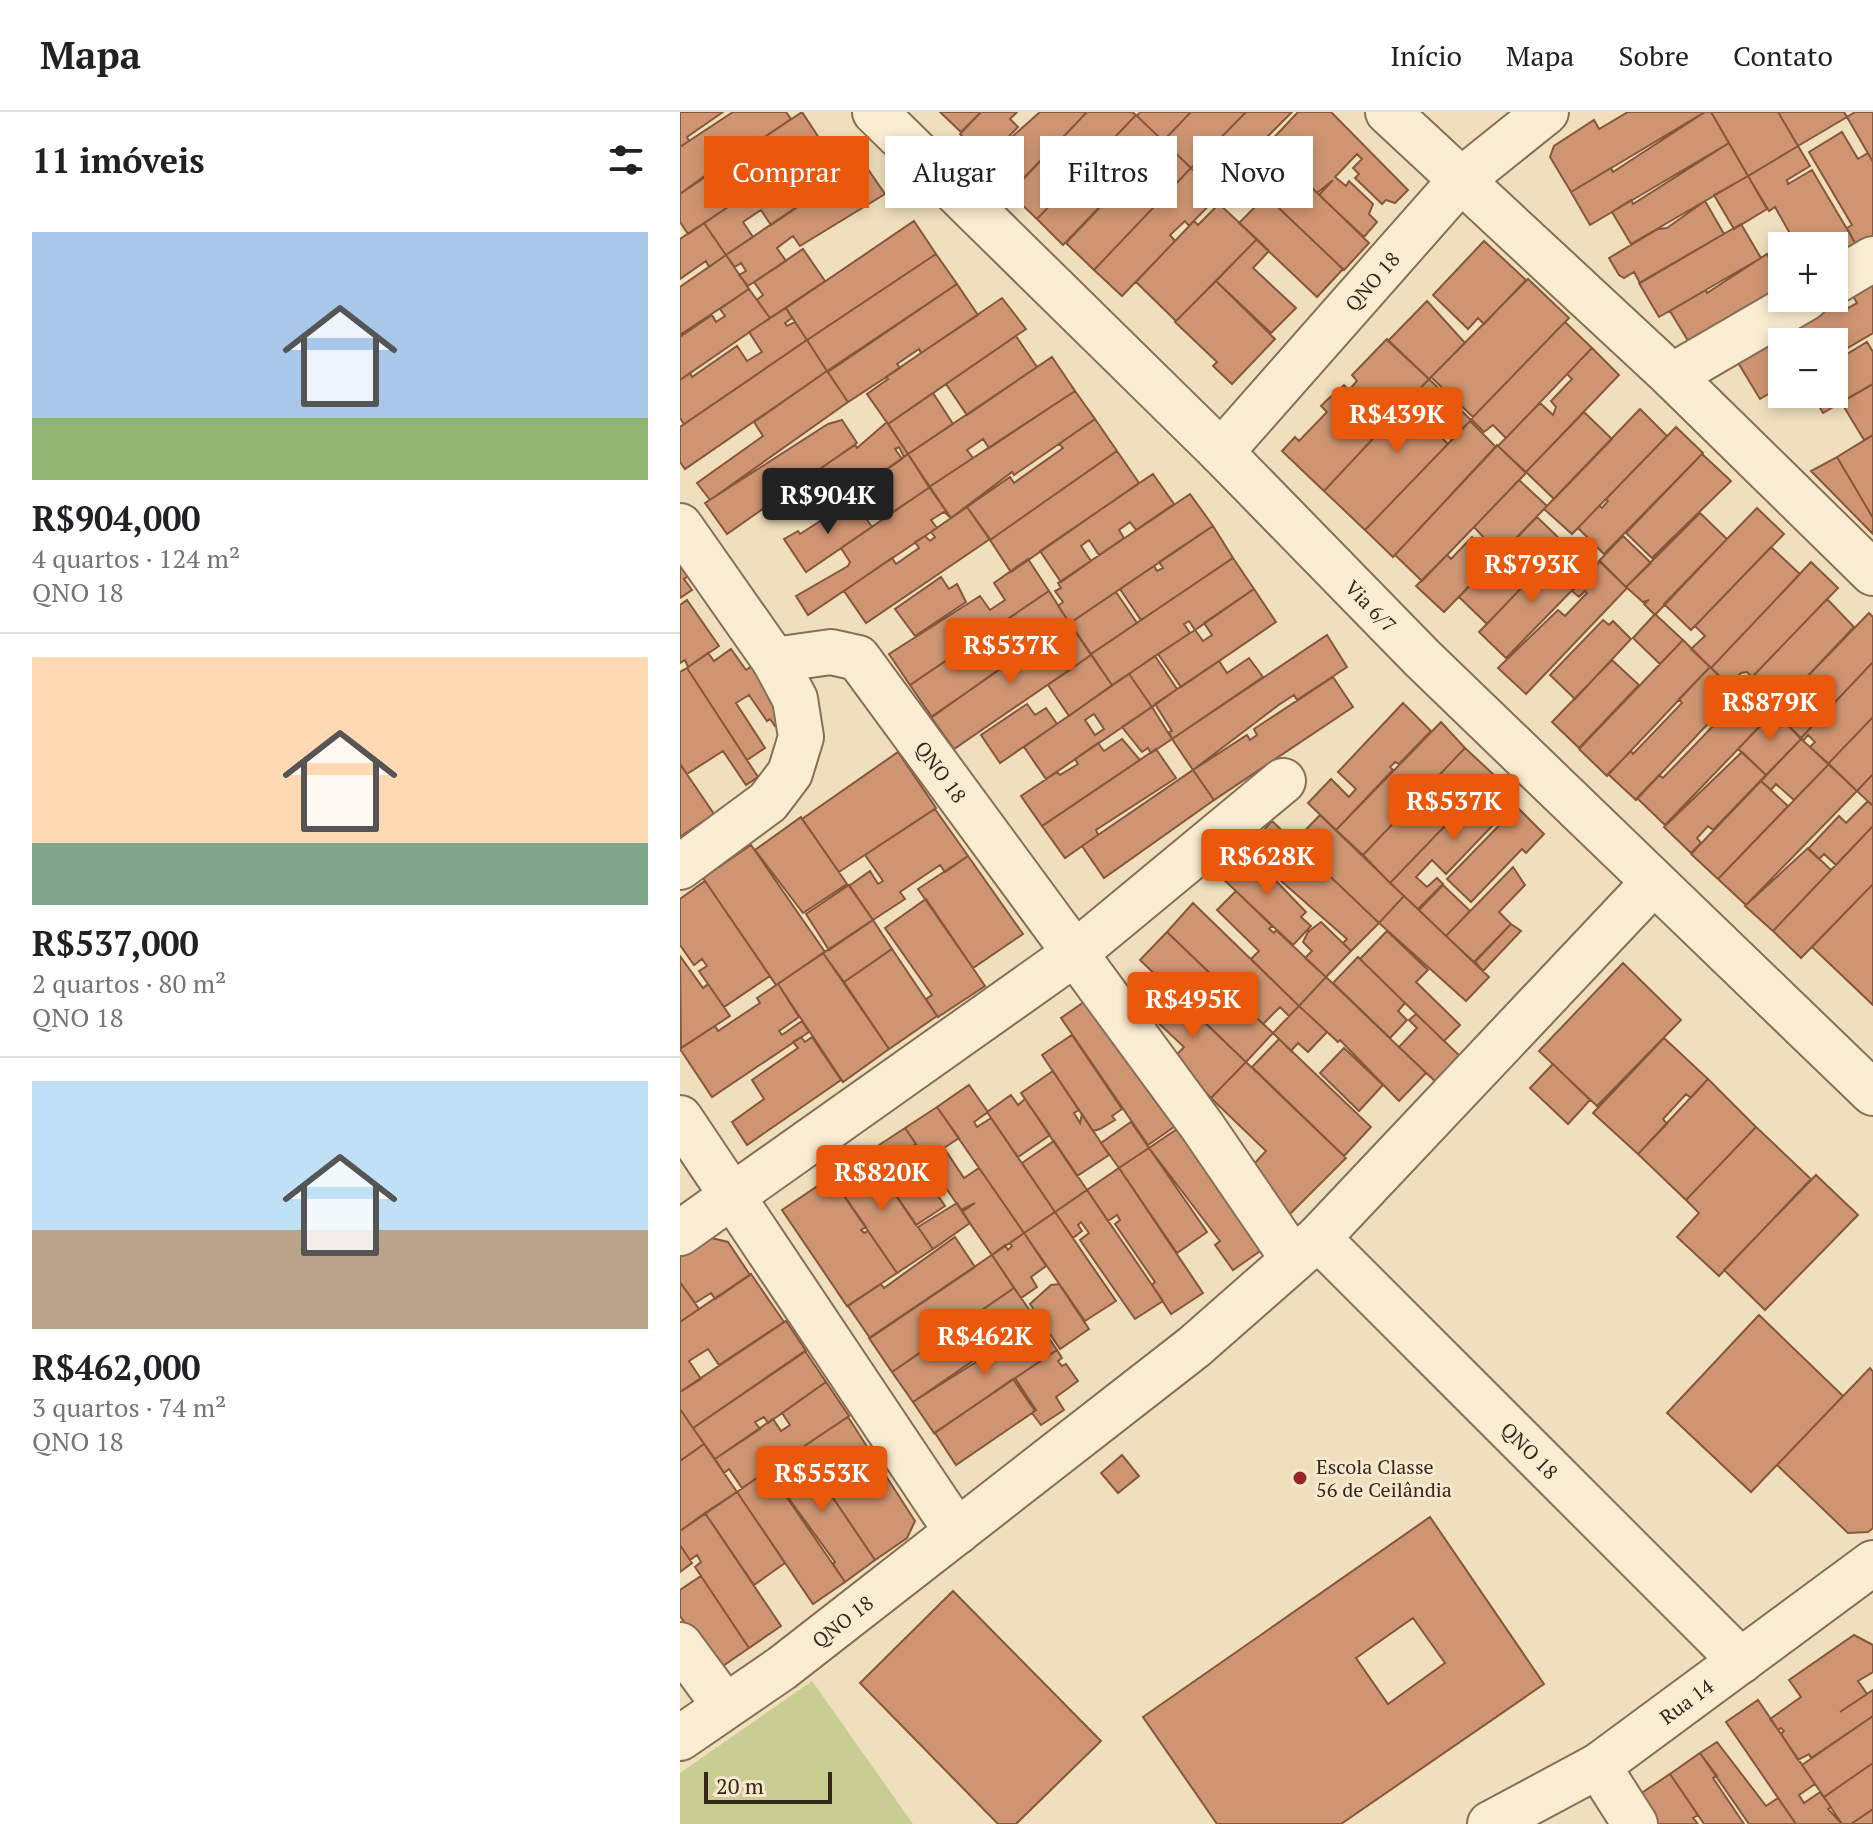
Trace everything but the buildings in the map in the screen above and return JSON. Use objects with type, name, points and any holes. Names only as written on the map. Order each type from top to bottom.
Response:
[{"type":"street","name":"Via 6/7","points":[[875,112],[1221,452],[1422,658],[1872,1091]]},
{"type":"street","points":[[1388,112],[1672,376],[1873,573]]},
{"type":"street","name":"QNO 18","points":[[1221,452],[1460,181],[1546,112]]},
{"type":"street","points":[[1848,274],[1873,259]]},
{"type":"street","points":[[1672,376],[1782,312]]},
{"type":"street","points":[[680,526],[774,660],[795,699],[801,737],[790,773],[768,802],[680,867]]},
{"type":"street","name":"QNO 18","points":[[774,660],[831,652],[858,658],[1202,1126],[1305,1249],[1741,1661]]},
{"type":"street","points":[[680,1233],[1074,954],[1283,781]]},
{"type":"street","name":"QNO 18","points":[[680,1738],[782,1668],[1194,1347],[1305,1249],[1653,883]]},
{"type":"street","points":[[680,1118],[957,1532]]},
{"type":"street","name":"Rua 14","points":[[1490,1824],[1598,1766],[1741,1661],[1870,1574]]},
{"type":"street","points":[[680,1645],[725,1706]]},
{"type":"street","points":[[1598,1766],[1635,1824]]},
{"type":"green space","points":[[812,1681],[913,1824],[680,1824],[680,1773]]},
{"type":"place","name":"Escola Classe 56 de Ceilândia","points":[[1300,1478]]}]
